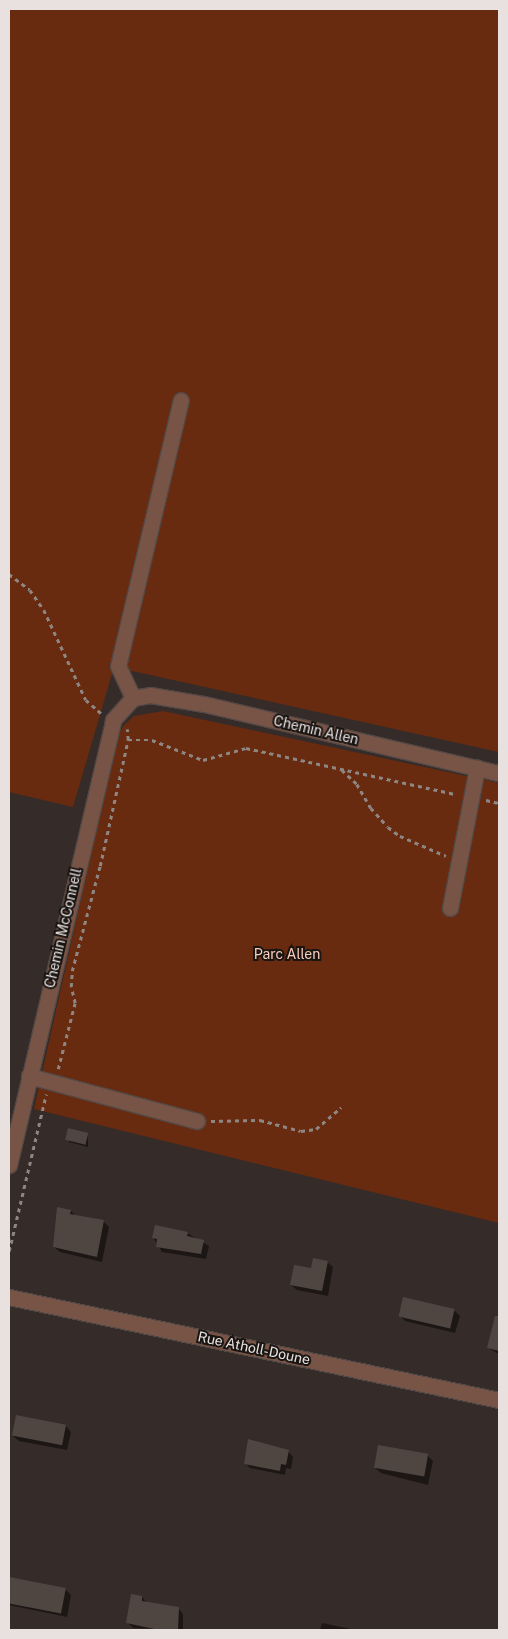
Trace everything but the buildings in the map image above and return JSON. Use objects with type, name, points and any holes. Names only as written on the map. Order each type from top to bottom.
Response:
[{"type":"street","points":[[133,698],[118,666],[181,400]]},
{"type":"street","name":"Chemin Allen","points":[[133,698],[150,695],[204,704],[499,773]]},
{"type":"street","name":"Chemin McConnell","points":[[9,1165],[113,720],[133,698]]},
{"type":"street","points":[[450,908],[477,768]]},
{"type":"street","points":[[29,1076],[197,1121]]},
{"type":"street","name":"Rue Atholl-Doune","points":[[9,1297],[499,1400]]},
{"type":"path","points":[[9,574],[30,590],[44,610],[86,700],[95,711],[127,730],[128,740],[72,971],[71,987],[75,1003],[72,1021],[57,1074],[51,1082],[42,1103],[9,1251]]},
{"type":"path","points":[[128,740],[152,740],[203,760],[246,748],[499,803]]},
{"type":"path","points":[[339,769],[357,784],[371,808],[388,827],[435,853],[459,860]]},
{"type":"path","points":[[197,1121],[260,1120],[301,1131],[316,1129],[341,1107]]},
{"type":"green space","points":[[9,9],[499,9],[499,752],[114,667],[73,807],[9,792]]},
{"type":"green space","name":"Parc Allen","points":[[163,711],[499,783],[499,1223],[34,1109],[117,738],[124,725],[134,716]]}]
